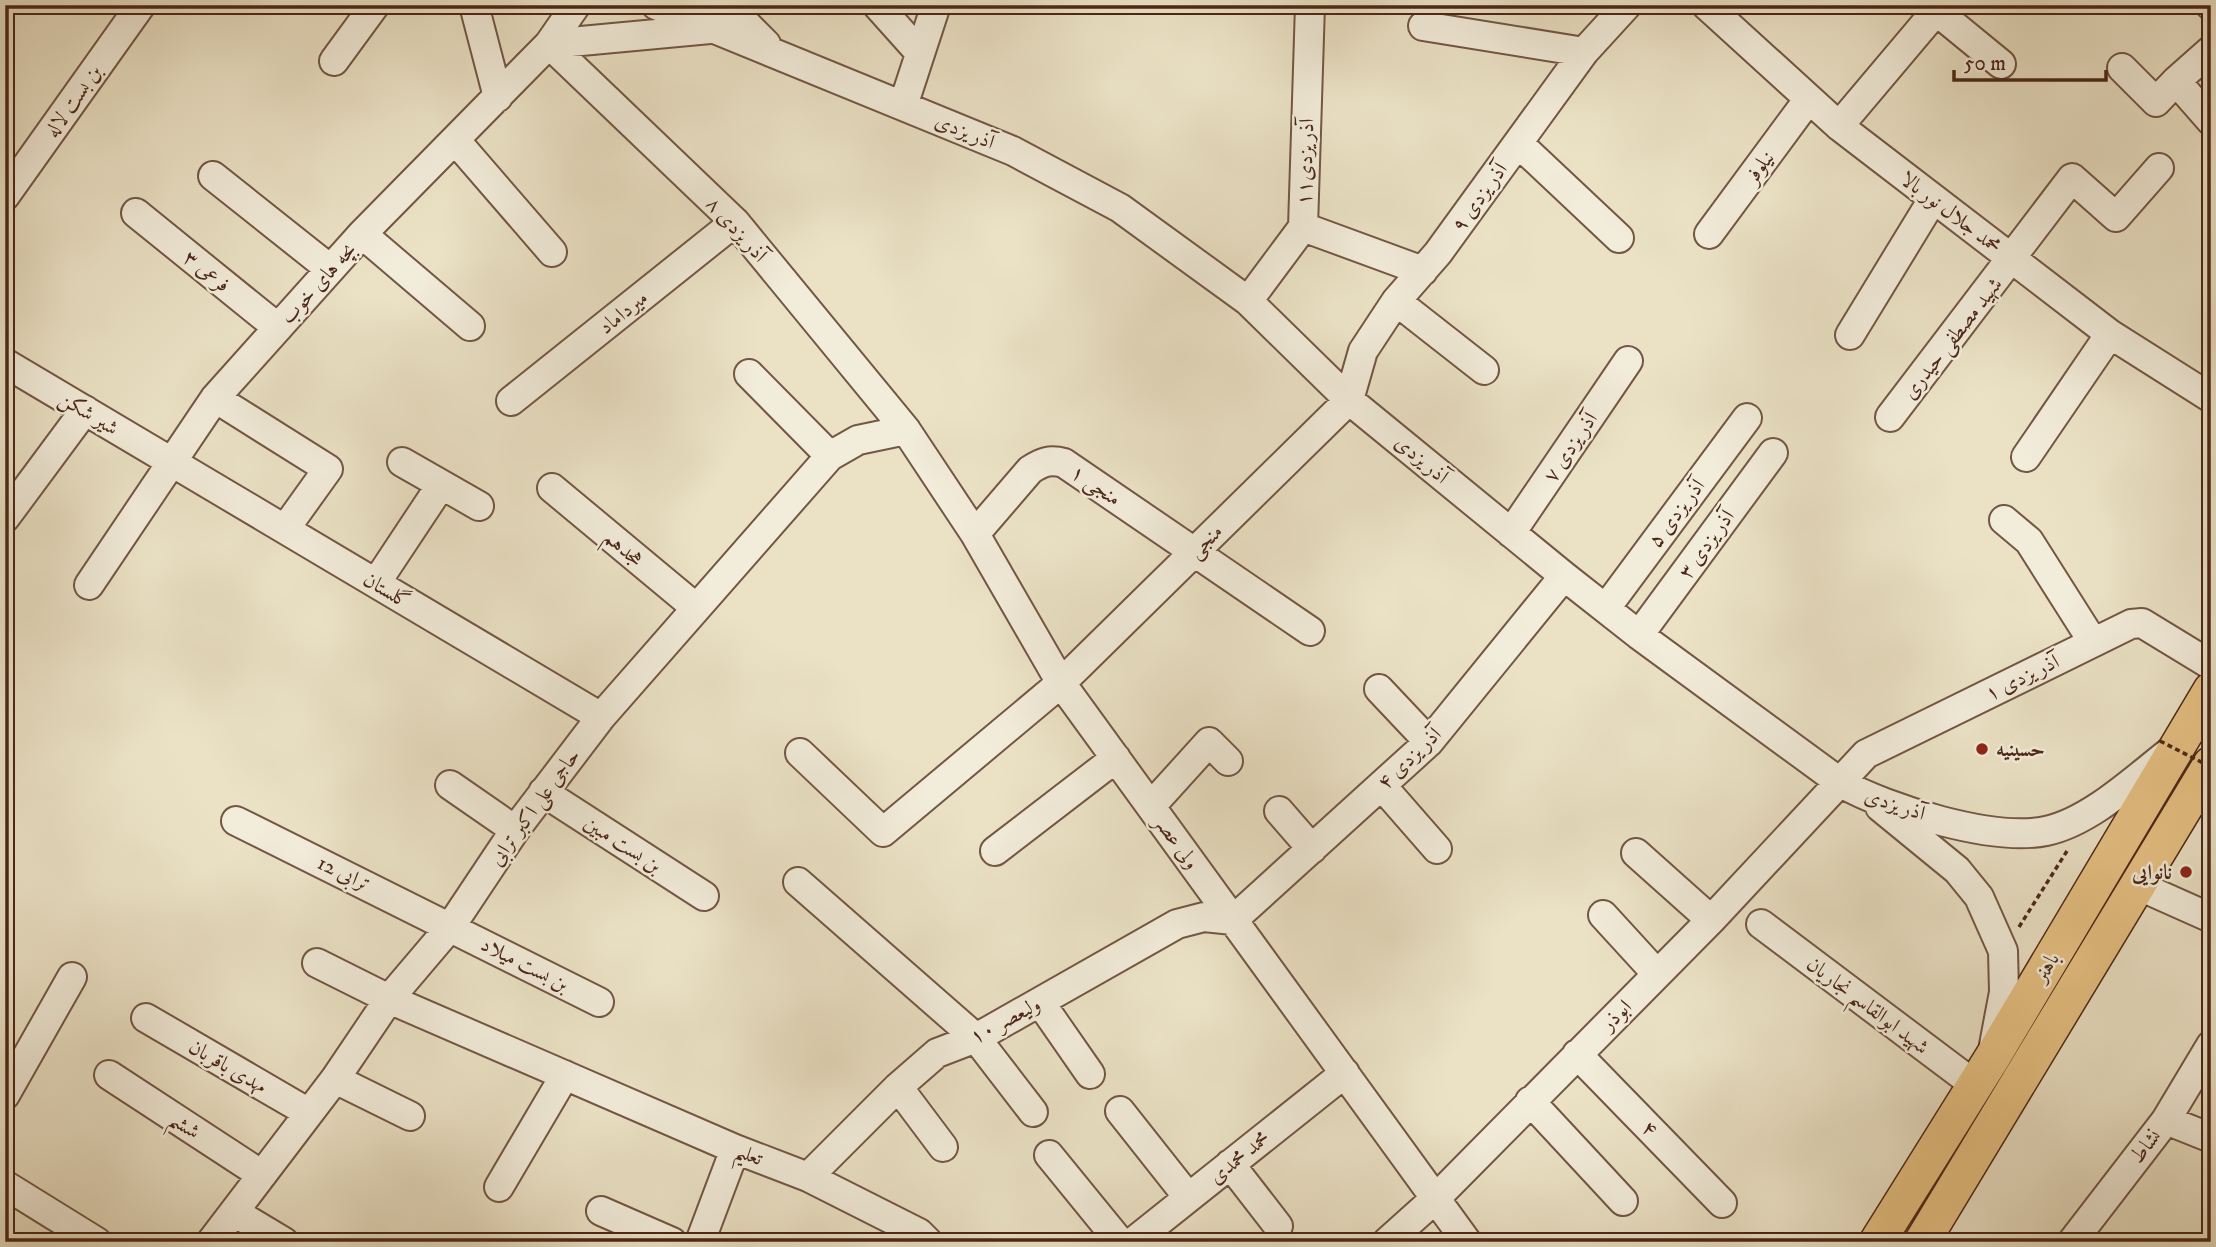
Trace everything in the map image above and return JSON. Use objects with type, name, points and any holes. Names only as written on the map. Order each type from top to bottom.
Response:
[{"type":"main road","name":"باهنر","points":[[1877,1242],[1983,1071],[2169,744],[2211,690]]},
{"type":"main road","name":"باهنر","points":[[1922,1242],[2211,766]]},
{"type":"street","name":"بن بست لاله","points":[[5,197],[141,5]]},
{"type":"street","points":[[334,61],[375,5]]},
{"type":"street","points":[[474,5],[498,97]]},
{"type":"street","name":"بچه های خوب","points":[[89,584],[215,398],[362,234],[549,44],[576,5]]},
{"type":"street","name":"آذر یزدی","points":[[656,5],[1013,151],[1120,208],[1248,301],[1349,400],[1564,576],[1639,635],[1841,783],[1870,799],[1989,832],[2046,831],[2093,811],[2169,744]]},
{"type":"street","points":[[727,5],[775,53]]},
{"type":"street","points":[[877,5],[920,53]]},
{"type":"street","points":[[903,106],[936,5]]},
{"type":"street","name":"آذر یزدی۱۱","points":[[1248,301],[1303,227],[1310,5]]},
{"type":"street","name":"آذر یزدی ۹","points":[[1349,400],[1363,351],[1396,301],[1423,271],[1584,51],[1628,5]]},
{"type":"street","name":"محمد جلال نور بالا","points":[[1706,5],[1839,126],[2110,334],[2211,398]]},
{"type":"street","points":[[1839,126],[1932,8],[2001,64]]},
{"type":"street","points":[[1423,26],[1584,51]]},
{"type":"street","points":[[549,44],[712,29]]},
{"type":"street","name":"۸ آذر یزدی","points":[[549,44],[735,222],[906,430]]},
{"type":"street","points":[[2122,68],[2156,102],[2211,50]]},
{"type":"street","points":[[2176,81],[2211,121]]},
{"type":"street","name":"نیلوفر","points":[[1709,234],[1808,100]]},
{"type":"street","points":[[456,141],[552,251]]},
{"type":"street","points":[[1518,143],[1619,238]]},
{"type":"street","name":"شهید مصطفی حیدری","points":[[1890,416],[2013,259],[2072,178],[2116,217],[2159,168]]},
{"type":"street","points":[[213,176],[330,269]]},
{"type":"street","points":[[1850,335],[1933,199]]},
{"type":"street","name":"فرعی ۳","points":[[136,214],[278,328]]},
{"type":"street","name":"میرداماد","points":[[510,401],[735,222]]},
{"type":"street","points":[[1303,227],[1423,271]]},
{"type":"street","points":[[362,234],[470,326]]},
{"type":"street","points":[[1396,301],[1484,370]]},
{"type":"street","points":[[2026,457],[2110,334]]},
{"type":"street","name":"آذر یزدی ۷","points":[[1511,533],[1628,361]]},
{"type":"street","name":"شیر شکن","points":[[5,363],[173,462]]},
{"type":"street","points":[[749,374],[830,456]]},
{"type":"street","points":[[215,398],[328,469],[285,529]]},
{"type":"street","name":"منجی","points":[[800,753],[883,832],[1061,683],[1349,400]]},
{"type":"street","points":[[5,518],[85,410]]},
{"type":"street","name":"آذر یزدی ۵","points":[[1606,608],[1747,418]]},
{"type":"street","name":"حاجی علی اکبر ترابی","points":[[211,1242],[335,1079],[389,999],[451,926],[514,830],[601,717],[695,607],[830,456],[858,440],[906,430]]},
{"type":"street","name":"ولی عصر","points":[[906,430],[975,534],[1061,683],[1467,1242]]},
{"type":"street","name":"آذر یزدی ۳","points":[[1639,635],[1773,453]]},
{"type":"street","name":"منجی ۱","points":[[975,534],[1030,470],[1041,462],[1055,460],[1064,463],[1195,551]]},
{"type":"street","name":"گلستان","points":[[173,462],[601,717]]},
{"type":"street","points":[[401,462],[479,506]]},
{"type":"street","points":[[376,583],[441,485]]},
{"type":"street","name":"هجدهم","points":[[552,488],[695,607]]},
{"type":"street","points":[[2004,520],[2029,541],[2093,642]]},
{"type":"street","points":[[1195,551],[1310,631]]},
{"type":"street","name":"۴ آذر یزدی","points":[[1233,920],[1429,742],[1564,576]]},
{"type":"street","name":"آذر یزدی ۱","points":[[1841,783],[1866,754],[2131,624],[2141,623],[2211,665]]},
{"type":"street","points":[[1379,689],[1429,742]]},
{"type":"street","points":[[1151,806],[1209,742],[1228,761]]},
{"type":"street","points":[[995,851],[1116,758]]},
{"type":"street","name":"ابوذر","points":[[1387,1242],[1436,1198],[1711,920],[1841,783]]},
{"type":"street","points":[[450,785],[514,830]]},
{"type":"street","points":[[1382,786],[1437,849]]},
{"type":"street","name":"بن بست مبین","points":[[543,792],[704,896]]},
{"type":"street","points":[[1870,799],[1957,870],[1979,897],[2003,951],[2004,992],[1983,1071]]},
{"type":"street","points":[[1279,811],[1312,849]]},
{"type":"street","name":"ترابی 12","points":[[236,821],[451,926]]},
{"type":"street","points":[[1636,853],[1711,920]]},
{"type":"street","points":[[798,882],[976,1038],[1033,1112]]},
{"type":"street","points":[[2137,884],[2211,918]]},
{"type":"street","points":[[1603,915],[1657,974]]},
{"type":"street","name":"۱۰ ولیعصر","points":[[808,1177],[898,1087],[937,1053],[976,1038],[1177,925],[1203,917],[1233,920]]},
{"type":"street","name":"شهید ابوالقاسم نجاریان","points":[[1761,925],[1983,1071]]},
{"type":"street","name":"بن بست میلاد","points":[[451,926],[599,1002]]},
{"type":"street","name":"تعلیم","points":[[317,963],[389,999],[735,1149],[808,1177],[919,1233],[928,1242]]},
{"type":"street","points":[[5,1095],[72,977]]},
{"type":"street","points":[[1040,1002],[1090,1074]]},
{"type":"street","name":"مهدی باقربان","points":[[146,1018],[309,1113]]},
{"type":"street","name":"نشاط","points":[[2072,1242],[2166,1120],[2211,1045]]},
{"type":"street","name":"۴","points":[[1577,1054],[1723,1203]]},
{"type":"street","name":"محمد محمدی","points":[[1133,1242],[1345,1073]]},
{"type":"street","name":"ششم","points":[[109,1075],[262,1175]]},
{"type":"street","points":[[499,1187],[565,1075]]},
{"type":"street","points":[[335,1079],[410,1116]]},
{"type":"street","points":[[898,1087],[943,1147]]},
{"type":"street","points":[[1530,1101],[1623,1201]]},
{"type":"street","points":[[1120,1111],[1188,1197]]},
{"type":"street","points":[[2166,1120],[2211,1138]]},
{"type":"street","points":[[699,1242],[735,1149]]},
{"type":"street","points":[[1049,1155],[1120,1242]]},
{"type":"street","points":[[1230,1164],[1278,1226]]},
{"type":"street","points":[[5,1185],[97,1242]]},
{"type":"street","points":[[601,1211],[672,1242]]},
{"type":"street","points":[[234,1212],[284,1242]]},
{"type":"path","points":[[2169,744],[2211,766]]},
{"type":"path","points":[[2003,951],[2070,846]]},
{"type":"place","name":"حسینیه","points":[[1982,749]]},
{"type":"place","name":"نانوایی","points":[[2186,872]]}]
